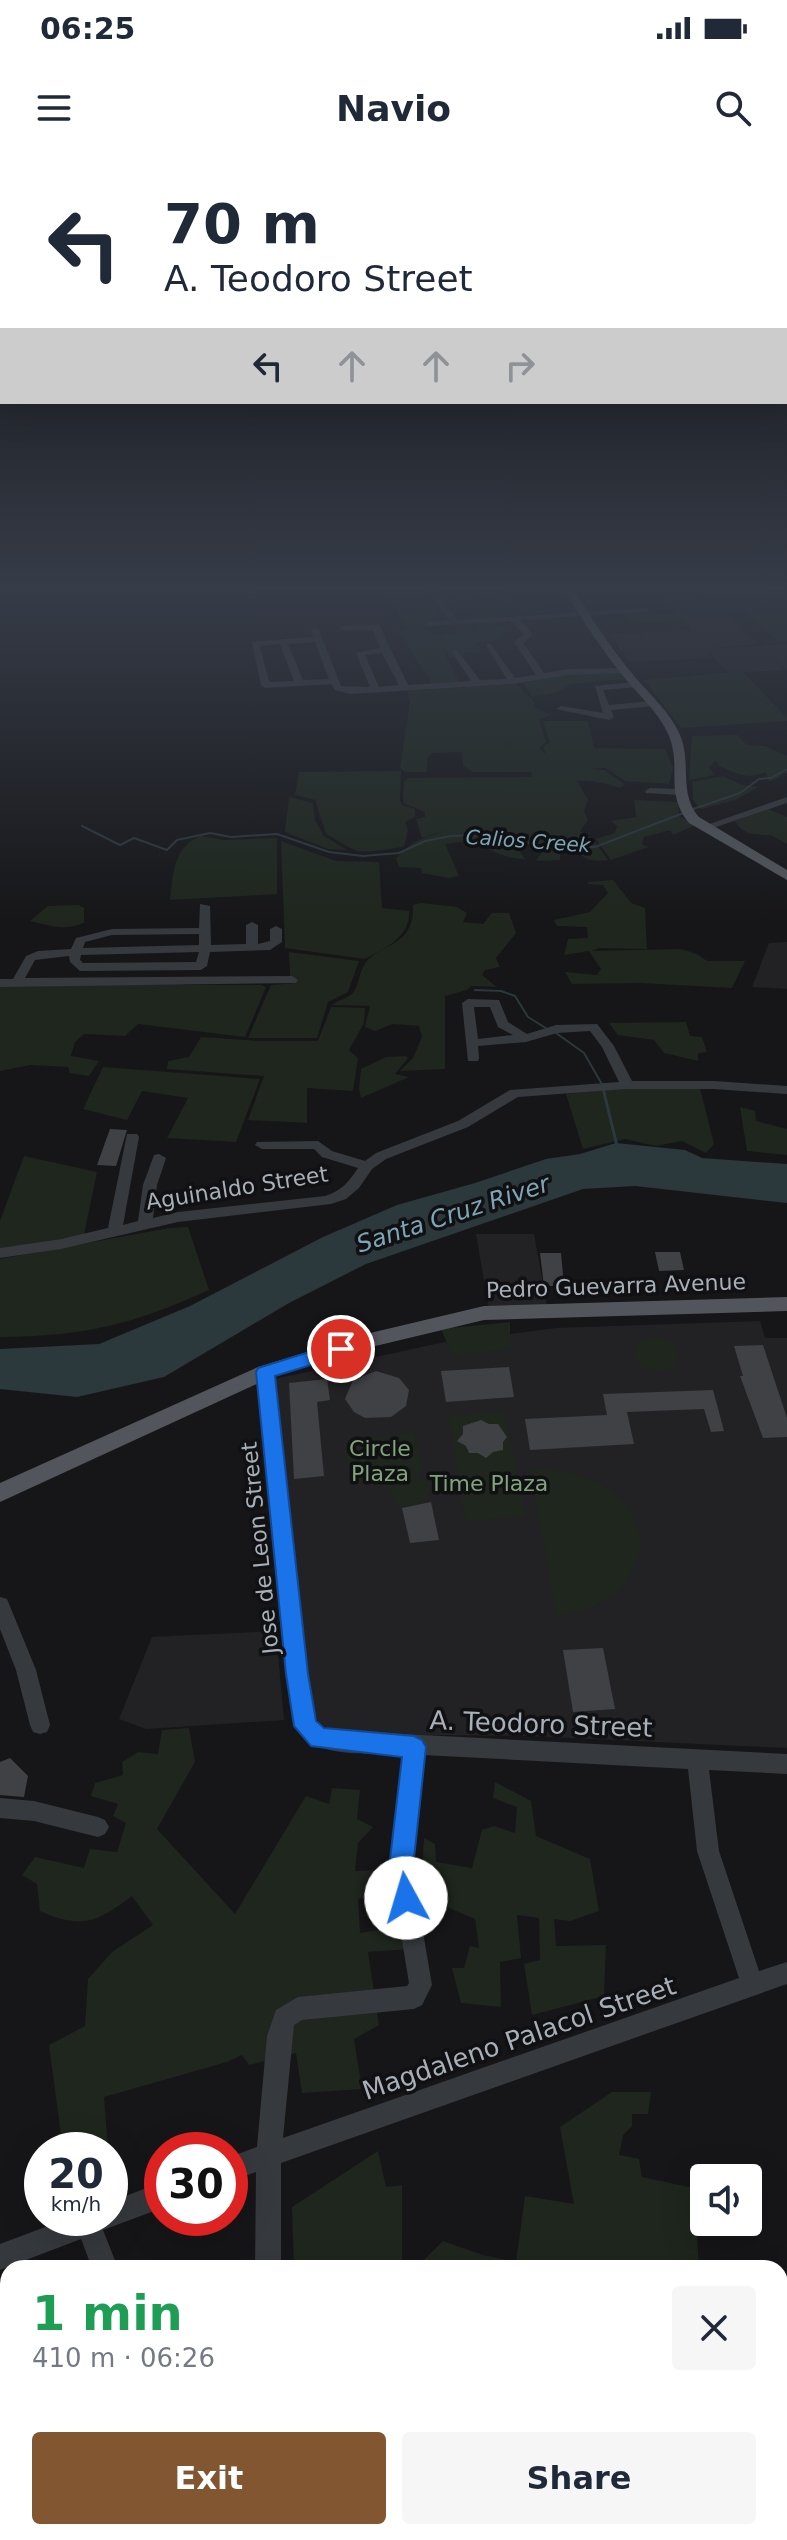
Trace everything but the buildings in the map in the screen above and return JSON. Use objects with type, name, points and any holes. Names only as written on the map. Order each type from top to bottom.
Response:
[{"type":"main road","points":[[652,704],[677,741],[681,764],[678,792],[686,812],[787,876]]},
{"type":"main road","name":"Pedro Guevarra Avenue","points":[[0,1493],[265,1372],[366,1341],[484,1313],[787,1304]]},
{"type":"street","points":[[561,709],[609,717],[604,702]]},
{"type":"street","points":[[619,711],[652,704]]},
{"type":"street","points":[[607,708],[638,709]]},
{"type":"street","points":[[650,791],[678,792]]},
{"type":"street","points":[[706,827],[787,800]]},
{"type":"street","points":[[202,931],[100,933],[80,940],[74,960],[80,967],[201,966],[205,949],[202,931],[204,906]]},
{"type":"street","points":[[252,925],[252,948]]},
{"type":"street","points":[[205,949],[274,946],[276,929]]},
{"type":"street","points":[[17,982],[30,958],[75,952]]},
{"type":"street","points":[[0,983],[292,980]]},
{"type":"street","points":[[526,1038],[502,1024],[495,1003],[468,1003],[472,1050],[526,1038],[546,1032],[587,1027],[599,1031],[614,1086]]},
{"type":"street","name":"Aguinaldo Street","points":[[0,1253],[61,1244],[178,1217],[326,1201],[341,1196],[354,1185],[367,1166],[395,1149],[463,1124],[515,1093],[614,1086],[714,1085],[787,1090]]},
{"type":"street","points":[[115,1231],[132,1137]]},
{"type":"street","points":[[262,1145],[318,1145],[327,1154],[367,1166]]},
{"type":"street","points":[[145,1224],[150,1185],[159,1158]]},
{"type":"street","name":"Jose de Leon Street","points":[[265,1372],[303,1718]]},
{"type":"street","points":[[0,1605],[26,1670],[40,1725]]},
{"type":"street","name":"A. Teodoro Street","points":[[303,1718],[306,1726],[319,1738],[414,1747],[787,1764]]},
{"type":"street","points":[[268,2260],[269,2154],[279,2036],[284,2018],[298,2009],[414,1997],[419,1993],[421,1985],[401,1868],[414,1747]]},
{"type":"street","points":[[697,1758],[708,1851],[753,1987]]},
{"type":"street","points":[[0,1808],[34,1811],[98,1827]]},
{"type":"street","name":"Magdaleno Palacol Street","points":[[248,2162],[787,1973]]},
{"type":"street","points":[[0,2257],[55,2236]]},
{"type":"street","points":[[102,2236],[104,2260]]},
{"type":"shaded area","points":[[787,942],[787,989],[752,987],[769,943]]},
{"type":"shaded area","points":[[476,1234],[534,1234],[547,1305],[489,1309]]},
{"type":"shaded area","points":[[760,1321],[765,1338],[787,1338],[787,1748],[528,1736],[339,1734],[319,1723],[313,1712],[270,1380],[440,1343],[556,1328]]},
{"type":"shaded area","points":[[276,1631],[284,1720],[146,1729],[119,1719],[152,1637]]},
{"type":"green space","points":[[535,702],[534,707],[551,715],[539,719],[546,742],[540,747],[543,753],[546,753],[543,747],[550,742],[543,721],[588,721],[594,748],[665,749],[673,768],[669,784],[625,781],[605,768],[590,769],[605,770],[625,785],[620,788],[593,781],[577,781],[588,800],[584,811],[588,820],[580,831],[592,838],[608,860],[587,859],[579,854],[573,844],[561,844],[560,860],[536,861],[541,853],[536,846],[518,843],[517,848],[525,859],[498,854],[475,840],[445,844],[459,876],[449,878],[422,873],[421,868],[399,867],[396,858],[414,842],[444,831],[422,838],[416,819],[425,817],[425,812],[403,803],[404,782],[408,778],[532,777],[531,772],[472,772],[463,765],[462,752],[432,753],[427,758],[427,772],[405,772],[400,768],[410,703]]},
{"type":"green space","points":[[661,702],[772,702],[787,718],[787,721],[681,728]]},
{"type":"green space","points":[[737,735],[747,745],[765,746],[787,756],[787,773],[770,782],[765,772],[753,776],[742,775],[719,766],[716,760],[709,767],[715,775],[689,780],[692,736]]},
{"type":"green space","points":[[401,771],[400,800],[402,805],[415,809],[415,817],[405,822],[408,830],[404,846],[400,847],[357,851],[326,834],[315,800],[295,795],[299,772]]},
{"type":"green space","points":[[723,776],[742,785],[758,787],[736,800],[701,809],[693,800],[692,782]]},
{"type":"green space","points":[[289,797],[313,803],[315,820],[324,836],[347,850],[328,849],[285,832]]},
{"type":"green space","points":[[634,800],[678,802],[679,816],[695,825],[673,835],[670,830],[644,837],[642,844],[648,847],[611,860],[596,839],[615,833],[617,826],[611,821],[636,817]]},
{"type":"green space","points":[[768,809],[787,817],[787,844],[771,836],[746,832],[735,821]]},
{"type":"green space","points":[[201,836],[224,840],[277,838],[277,894],[170,900],[176,862],[185,846]]},
{"type":"green space","points":[[281,841],[336,861],[379,862],[382,908],[409,911],[406,928],[401,935],[365,959],[285,948]]},
{"type":"green space","points":[[613,880],[631,903],[645,908],[647,949],[599,948],[592,951],[681,949],[707,961],[745,961],[732,988],[640,983],[572,984],[565,972],[597,975],[601,969],[589,951],[564,955],[568,939],[588,938],[587,927],[557,926],[554,920],[590,912],[608,893],[603,885],[588,882]]},
{"type":"green space","points":[[78,905],[84,908],[84,923],[63,927],[30,921],[48,906]]},
{"type":"green space","points":[[413,905],[457,907],[467,913],[463,922],[483,924],[492,913],[509,913],[516,933],[496,958],[500,967],[485,970],[482,975],[497,987],[471,986],[445,996],[445,1069],[400,1071],[413,1058],[422,1037],[419,1026],[393,1024],[375,1031],[365,1027],[370,1006],[331,1005],[353,993],[365,964],[402,937],[412,919]]},
{"type":"green space","points":[[289,952],[359,961],[348,992],[328,1002],[317,1038],[248,1038],[271,985],[297,983],[290,975]]},
{"type":"green space","points":[[0,987],[266,987],[245,1037],[138,1024],[125,1036],[84,1034],[75,1042],[71,1056],[99,1061],[89,1076],[70,1073],[68,1067],[30,1065],[0,1071]]},
{"type":"green space","points":[[331,1007],[365,1008],[364,1023],[349,1050],[358,1058],[353,1091],[307,1088],[307,1123],[248,1120],[264,1076],[167,1069],[168,1061],[189,1057],[201,1037],[318,1041]]},
{"type":"green space","points":[[686,1022],[690,1036],[702,1037],[707,1052],[698,1053],[698,1061],[664,1053],[654,1040],[618,1035],[609,1023]]},
{"type":"green space","points":[[386,1057],[408,1058],[395,1074],[409,1077],[361,1098],[361,1069]]},
{"type":"green space","points":[[103,1067],[260,1079],[236,1142],[167,1138],[188,1098],[142,1091],[127,1120],[83,1109]]},
{"type":"green space","points":[[700,1088],[714,1144],[706,1153],[682,1141],[656,1146],[625,1139],[583,1149],[566,1094],[614,1089]]},
{"type":"green space","points":[[740,1107],[755,1111],[756,1121],[787,1129],[787,1155],[747,1151]]},
{"type":"green space","points":[[24,1156],[97,1172],[84,1235],[0,1249],[0,1221]]},
{"type":"green space","points":[[188,1227],[209,1290],[156,1312],[108,1326],[58,1334],[0,1337],[0,1259]]},
{"type":"green space","points":[[510,1322],[510,1349],[452,1355],[441,1329]]},
{"type":"green space","points":[[650,1337],[664,1339],[675,1347],[679,1355],[672,1368],[652,1370],[634,1359],[635,1344]]},
{"type":"green space","name":"Time Plaza","points":[[504,1412],[526,1516],[466,1522],[448,1416]]},
{"type":"green space","name":"Circle Plaza","points":[[414,1432],[422,1469],[417,1476],[426,1480],[430,1489],[424,1503],[403,1507],[393,1501],[389,1488],[364,1484],[354,1478],[345,1455],[353,1441]]},
{"type":"green space","points":[[530,1468],[588,1478],[604,1486],[629,1509],[640,1538],[639,1554],[620,1589],[604,1601],[557,1617]]},
{"type":"green space","points":[[189,1728],[195,1762],[157,1829],[235,1914],[306,1796],[329,1804],[332,1788],[360,1790],[357,1819],[373,1827],[358,1843],[355,1871],[396,1869],[401,1893],[358,1899],[360,1933],[405,1925],[410,1949],[368,1952],[379,2025],[354,2039],[362,2089],[302,2093],[296,2053],[249,2065],[242,2055],[104,2097],[107,2132],[61,2132],[49,2045],[85,2026],[88,1979],[112,1952],[153,1925],[132,1896],[109,1912],[89,1920],[55,1917],[40,1911],[37,1884],[22,1875],[35,1857],[84,1868],[90,1849],[117,1852],[126,1823],[113,1816],[118,1804],[91,1796],[95,1783],[123,1775],[122,1762],[138,1752],[158,1754],[162,1730]]},
{"type":"green space","points":[[495,1782],[531,1801],[536,1836],[590,1859],[599,1911],[570,1921],[554,1919],[556,1946],[606,1945],[604,1996],[532,2015],[524,1964],[540,1960],[539,1918],[517,1915],[521,1958],[500,1962],[501,2007],[461,2003],[452,1968],[464,1968],[470,1946],[479,1948],[475,1919],[433,1901],[422,1870],[424,1838],[435,1844],[436,1862],[472,1868],[482,1830],[494,1826],[515,1833],[517,1807],[493,1798]]},
{"type":"green space","points":[[612,2092],[651,2092],[648,2114],[632,2114],[632,2126],[623,2135],[619,2155],[639,2159],[642,2177],[690,2187],[690,2236],[697,2236],[698,2260],[516,2260],[525,2196],[574,2204],[560,2127]]},
{"type":"green space","points":[[378,2151],[386,2187],[402,2185],[402,2260],[294,2260],[292,2207]]},
{"type":"green space","points":[[443,2241],[483,2255],[507,2260],[424,2260]]},
{"type":"water","name":"Santa Cruz River","points":[[616,1143],[685,1150],[702,1158],[787,1164],[787,1203],[635,1186],[583,1189],[366,1264],[289,1303],[164,1377],[77,1397],[0,1389],[0,1349],[99,1344],[190,1306],[323,1237],[397,1205],[546,1159],[580,1154]]},
{"type":"waterway","name":"Calios Creek","points":[[693,809],[740,793],[759,779],[771,778],[787,769]]},
{"type":"waterway","name":"Calios Creek","points":[[82,826],[120,845],[134,838],[167,850],[177,840],[210,833],[231,837],[277,834],[329,852],[363,856],[399,853],[425,841],[451,836],[481,835],[556,847],[595,847],[686,812]]},
{"type":"waterway","points":[[475,990],[501,991],[515,996],[528,1017],[549,1030]]},
{"type":"waterway","points":[[556,1033],[584,1053],[602,1084]]},
{"type":"waterway","points":[[602,1084],[617,1146]]},
{"type":"route","points":[[341,1349],[265,1372],[297,1674],[306,1726],[319,1738],[414,1747],[401,1868],[406,1898]]}]
